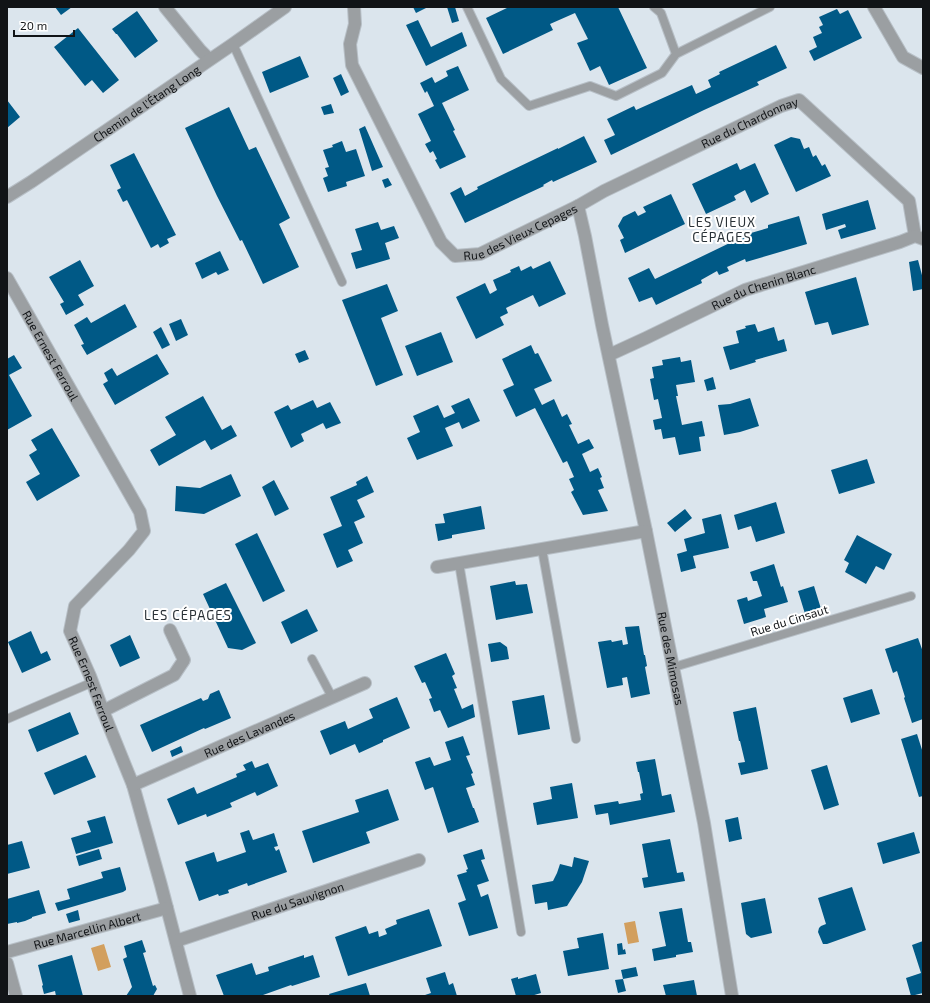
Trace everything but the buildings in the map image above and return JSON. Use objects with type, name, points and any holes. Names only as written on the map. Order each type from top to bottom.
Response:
[{"type":"street","points":[[165,7],[209,59]]},
{"type":"street","name":"Chemin de l'Étang Long","points":[[7,197],[233,44],[284,7]]},
{"type":"street","name":"Rue des Vieux Cepages","points":[[354,7],[355,24],[350,44],[352,65],[441,242],[455,256],[480,254],[578,206],[586,236],[609,355],[646,530]]},
{"type":"street","points":[[874,7],[903,57],[923,68]]},
{"type":"street","name":"Rue du Chardonnay","points":[[578,206],[604,191],[781,106],[800,100],[909,201],[919,238]]},
{"type":"street","name":"Rue du Chenin Blanc","points":[[609,355],[745,290],[900,242],[919,238]]},
{"type":"street","name":"Rue Ernest Ferroul","points":[[7,278],[140,512],[144,531],[129,550],[75,606],[70,631],[93,682],[133,785],[190,996]]},
{"type":"street","points":[[437,567],[646,530]]},
{"type":"street","name":"Rue des Mimosas","points":[[646,530],[704,823],[732,996]]},
{"type":"street","points":[[103,711],[174,675],[184,660],[170,630]]},
{"type":"street","name":"Rue des Lavandes","points":[[133,785],[365,683]]},
{"type":"street","name":"Rue du Sauvignon","points":[[176,941],[419,860]]},
{"type":"street","name":"Rue Marcellin Albert","points":[[7,952],[167,908]]},
{"type":"street","points":[[7,963],[16,996]]},
{"type":"lane","points":[[467,7],[501,79],[529,106],[590,86],[616,96],[662,73],[676,54],[770,7]]},
{"type":"lane","points":[[654,7],[661,13],[676,54]]},
{"type":"lane","points":[[233,44],[342,282]]},
{"type":"lane","points":[[542,549],[576,739]]},
{"type":"lane","points":[[459,563],[521,932]]},
{"type":"lane","name":"Rue du Cinsaut","points":[[674,667],[911,596]]},
{"type":"lane","points":[[312,659],[332,697]]},
{"type":"lane","points":[[7,719],[93,682]]},
{"type":"shaded area","points":[[635,921],[639,942],[628,944],[624,923]]},
{"type":"shaded area","points":[[104,944],[111,967],[98,971],[91,948]]},
{"type":"district","name":"LES VIEUX CÉPAGES","points":[[722,230]]},
{"type":"district","name":"LES CÉPAGES","points":[[188,615]]}]
